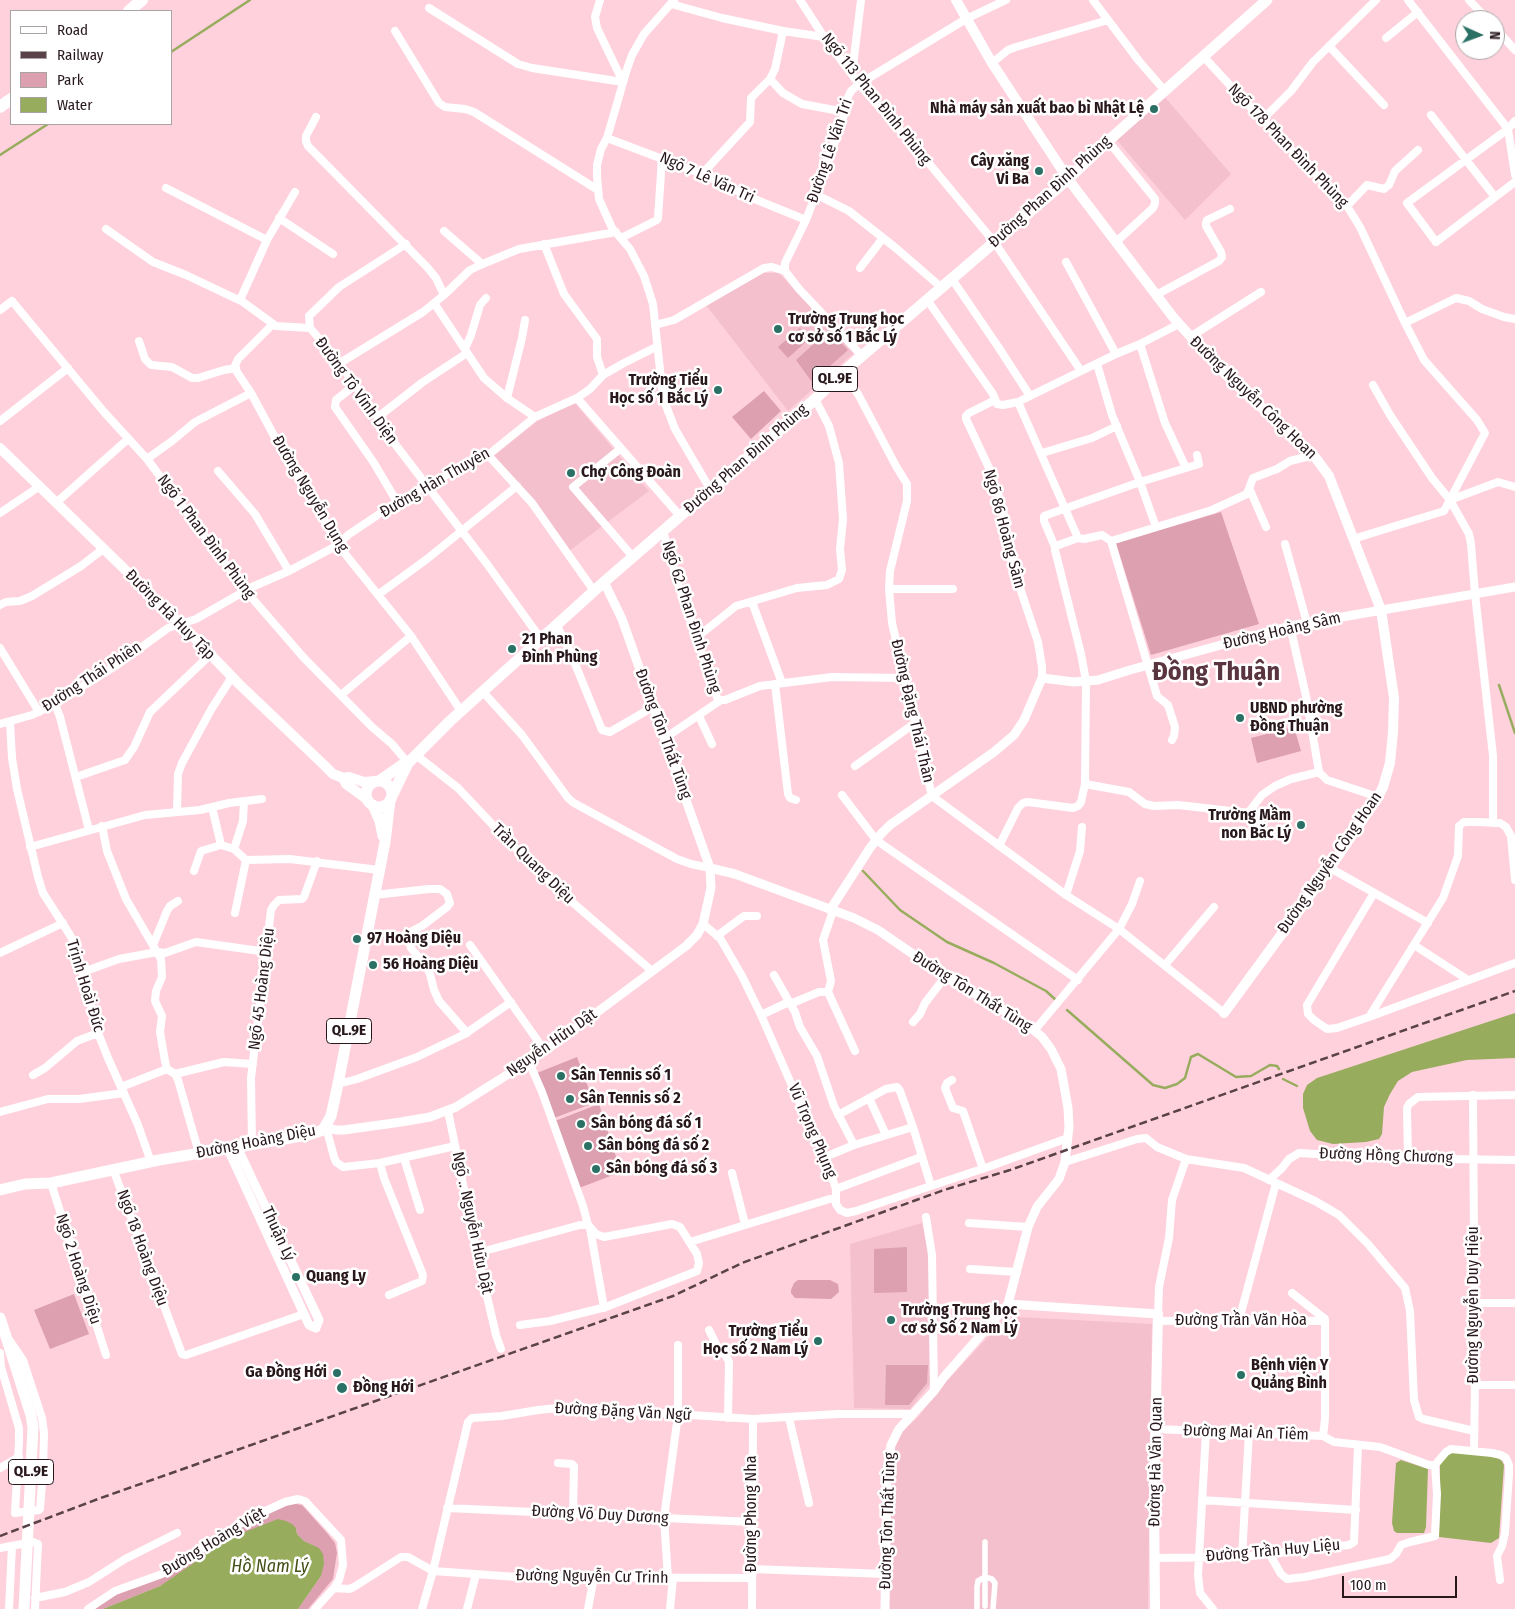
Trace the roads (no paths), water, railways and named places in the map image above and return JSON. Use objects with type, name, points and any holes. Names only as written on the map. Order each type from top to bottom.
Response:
[{"type":"highway","points":[[130,10],[142,0]]},
{"type":"highway","points":[[0,107],[10,99]]},
{"type":"main road","name":"Đường Nguyễn Công Hoan","points":[[956,0],[992,63],[1068,179],[1156,295],[1216,365],[1314,455],[1329,476],[1382,610],[1394,698],[1390,763],[1383,787],[1330,868],[1224,1013]]},
{"type":"main road","name":"Đường Phan Đình Phùng","points":[[378,781],[412,759],[461,711],[604,582],[815,399],[842,373],[1068,179],[1164,90],[1267,0]]},
{"type":"main road","name":"Đường Hà Huy Tập","points":[[0,448],[333,774],[364,782],[378,781]]},
{"type":"main road","name":"Đường Phan Đình Phùng","points":[[391,798],[412,759]]},
{"type":"main road","name":"Đường Hà Huy Tập","points":[[343,778],[346,784],[371,803]]},
{"type":"main road","points":[[378,781],[384,782],[390,786],[391,798],[383,806],[371,803],[366,796],[368,788],[378,781]]},
{"type":"main road","name":"Đường Hoàng Diệu","points":[[0,1197],[49,1183],[114,1169],[317,1133],[326,1127],[334,1106],[385,842],[391,798]]},
{"type":"main road","name":"Đường Hoàng Diệu","points":[[371,803],[380,821],[385,842]]},
{"type":"main road","name":"Đường Hoàng Diệu","points":[[0,1190],[25,1184],[49,1183]]},
{"type":"main road","name":"QL.9E","points":[[0,1318],[3,1339],[26,1427],[17,1609]]},
{"type":"main road","name":"Đường Hà Văn Quan","points":[[1155,1609],[1158,1318]]},
{"type":"main road","name":"QL.9E","points":[[3,1339],[31,1415],[33,1428],[24,1609]]},
{"type":"street","points":[[600,0],[595,17],[597,28],[623,82]]},
{"type":"street","name":"Ngõ 113 Phan Đình Phùng","points":[[800,0],[824,37],[859,84],[927,160],[995,243],[1081,371]]},
{"type":"street","points":[[852,74],[861,0]]},
{"type":"street","name":"Đường Lê Văn Tri","points":[[785,271],[785,264],[806,220],[827,165],[845,112],[849,94],[859,84],[966,19],[1006,0]]},
{"type":"street","points":[[1093,0],[1139,61],[1164,90]]},
{"type":"street","points":[[1262,120],[1290,91],[1313,62],[1376,0]]},
{"type":"street","points":[[1408,0],[1508,129],[1515,175]]},
{"type":"street","points":[[1470,0],[1479,10]]},
{"type":"street","points":[[710,489],[675,429],[663,398],[656,347],[653,304],[644,276],[630,249],[612,228],[599,199],[597,165],[601,149],[607,138],[632,55],[644,34],[672,2],[722,18],[783,31],[824,37]]},
{"type":"street","points":[[429,8],[518,64],[532,68],[623,82]]},
{"type":"street","points":[[1386,38],[1418,12]]},
{"type":"street","points":[[992,63],[1008,50],[1016,47],[1108,20]]},
{"type":"street","points":[[395,30],[439,103],[445,107],[474,112],[598,190]]},
{"type":"street","points":[[702,174],[750,122],[752,98],[770,80],[775,69],[783,31]]},
{"type":"street","points":[[1329,46],[1384,105]]},
{"type":"street","name":"Ngõ 178 Phan Đình Phùng","points":[[1203,56],[1262,120],[1348,206],[1424,360],[1477,420],[1485,433],[1450,500]]},
{"type":"street","points":[[770,80],[783,93],[802,104],[845,112]]},
{"type":"street","points":[[1431,115],[1495,197]]},
{"type":"street","points":[[316,117],[306,136],[308,146],[406,244],[436,278],[444,295]]},
{"type":"street","points":[[1515,121],[1508,129],[1407,203],[1436,242],[1515,182]]},
{"type":"street","name":"Ngõ 7 Lê Văn Tri","points":[[607,138],[702,174],[752,198],[806,220]]},
{"type":"street","points":[[1108,141],[1155,199],[1156,204],[1116,242]]},
{"type":"street","points":[[1348,206],[1367,185],[1384,189],[1389,185],[1395,171],[1418,150]]},
{"type":"street","points":[[340,364],[444,295],[470,270],[504,254],[544,244],[618,235],[657,220],[662,158]]},
{"type":"street","points":[[166,188],[267,240]]},
{"type":"street","points":[[240,300],[267,240],[295,192]]},
{"type":"street","points":[[815,194],[849,211],[942,288]]},
{"type":"street","points":[[1156,295],[1221,259],[1221,252],[1206,223],[1207,220],[1230,209]]},
{"type":"street","points":[[279,218],[334,254]]},
{"type":"street","name":"Đường Tô Vĩnh Diện","points":[[106,229],[153,262],[180,272],[240,300],[276,326],[310,328],[340,364],[395,444],[541,639]]},
{"type":"street","points":[[444,231],[482,264]]},
{"type":"street","points":[[860,268],[883,238]]},
{"type":"street","points":[[310,328],[309,316],[339,287],[406,244]]},
{"type":"street","points":[[544,244],[564,294],[597,339],[597,357],[603,375]]},
{"type":"street","points":[[1066,262],[1116,354]]},
{"type":"street","points":[[655,325],[674,320],[764,268],[772,267],[785,271],[799,289],[862,356]]},
{"type":"street","points":[[952,279],[1030,396]]},
{"type":"street","points":[[1190,336],[1261,292]]},
{"type":"street","points":[[378,417],[466,351],[480,305],[486,298]]},
{"type":"street","points":[[1405,323],[1456,298],[1469,301],[1482,309],[1515,319]]},
{"type":"street","name":"Ngõ 1 Phan Đình Phùng","points":[[0,310],[12,301],[147,459],[245,590],[304,658],[372,727],[412,759]]},
{"type":"street","points":[[928,301],[997,404],[1003,405],[1018,402],[1179,324]]},
{"type":"street","points":[[434,302],[484,378],[507,398],[535,418]]},
{"type":"street","points":[[507,398],[522,338],[524,320]]},
{"type":"street","points":[[139,341],[145,359],[152,365],[172,366],[192,378],[198,378],[236,368],[238,359],[273,324]]},
{"type":"street","points":[[1140,344],[1165,423],[1186,468]]},
{"type":"street","name":"Đường Hàn Thuyên","points":[[181,624],[196,619],[245,590],[289,571],[338,545],[348,535],[397,502],[426,485],[488,455],[535,418],[576,398],[590,389],[603,375],[624,362],[656,347]]},
{"type":"street","points":[[1097,364],[1116,426],[1140,482],[1156,527]]},
{"type":"street","points":[[0,420],[68,368]]},
{"type":"street","name":"Đường Nguyễn Dụng","points":[[236,368],[286,458],[303,483],[338,545],[411,636],[461,711]]},
{"type":"street","name":"Đường Đặng Thái Thân","points":[[842,373],[858,394],[907,484],[907,501],[892,563],[889,588],[892,623],[932,796],[1066,895],[1119,929],[1224,1013]]},
{"type":"street","points":[[355,385],[336,400],[336,407],[374,463],[397,502]]},
{"type":"street","points":[[1373,385],[1402,434],[1432,478],[1460,514],[1469,534],[1493,756],[1493,822]]},
{"type":"street","points":[[147,459],[194,422],[251,393]]},
{"type":"street","points":[[576,398],[680,516]]},
{"type":"street","points":[[696,638],[736,606],[790,590],[823,586],[834,583],[839,579],[842,570],[840,549],[843,519],[839,463],[829,426],[815,399]]},
{"type":"street","name":"Ngõ 86 Hoàng Sâm","points":[[995,400],[969,413],[966,419],[990,470],[998,493],[1015,573],[1038,642],[1042,678]]},
{"type":"street","points":[[1018,402],[1066,507],[1078,538]]},
{"type":"street","points":[[1042,454],[1092,438],[1116,426]]},
{"type":"street","points":[[57,502],[128,439]]},
{"type":"street","points":[[620,449],[573,487],[632,558]]},
{"type":"street","points":[[488,455],[517,486],[547,523],[594,591]]},
{"type":"street","points":[[1266,527],[1250,490],[1250,483],[1253,478],[1277,469],[1290,461],[1314,455]]},
{"type":"street","points":[[999,846],[1018,808],[1023,803],[1073,808],[1081,802],[1084,784],[1086,681],[1082,654],[1055,547],[1044,517],[1066,507],[1199,464],[1197,456]]},
{"type":"street","points":[[218,471],[255,514],[289,571]]},
{"type":"street","points":[[1353,539],[1441,512],[1446,508],[1450,500],[1498,482],[1515,479]]},
{"type":"street","points":[[1498,482],[1515,487]]},
{"type":"street","points":[[0,513],[40,486]]},
{"type":"street","points":[[379,594],[422,563],[517,486]]},
{"type":"street","points":[[1111,541],[1212,510],[1247,494],[1250,490]]},
{"type":"street","name":"Ngõ 62 Phan Đình Phùng","points":[[663,531],[696,638],[718,700],[721,700]]},
{"type":"street","points":[[1055,547],[1078,538],[1102,535],[1111,541],[1157,696],[1168,705],[1175,727],[1172,740]]},
{"type":"street","points":[[1285,544],[1307,623]]},
{"type":"street","points":[[0,605],[6,602],[20,601],[32,596],[82,566],[103,549]]},
{"type":"street","name":"Đường Tôn Thất Tùng","points":[[604,582],[622,619],[710,868],[735,874],[854,918],[878,930],[945,977],[1022,1020],[1042,1037],[1051,1049],[1061,1069],[1068,1108],[1068,1138],[1065,1162],[1059,1178],[1037,1207],[1028,1227],[1008,1304],[899,1429],[889,1453],[885,1609]]},
{"type":"street","name":"Đường Hoàng Sâm","points":[[1042,678],[1074,682],[1098,680],[1290,626],[1515,587]]},
{"type":"street","points":[[889,588],[953,589]]},
{"type":"street","points":[[752,602],[778,684],[788,794],[790,798],[796,800]]},
{"type":"street","name":"Đường Thái Phiên","points":[[0,724],[40,712],[117,664],[168,628],[181,624]]},
{"type":"street","points":[[557,626],[569,649],[602,730],[610,732],[653,707]]},
{"type":"street","points":[[1290,626],[1306,696],[1319,772],[1328,780],[1378,797]]},
{"type":"street","points":[[341,695],[411,636]]},
{"type":"street","points":[[0,648],[40,712]]},
{"type":"street","points":[[76,777],[125,760],[134,747],[150,712],[210,655]]},
{"type":"street","points":[[177,811],[178,774],[182,763],[212,708],[232,677]]},
{"type":"street","name":"Ngõ 62 Phan Đình Phùng","points":[[665,738],[721,700],[760,686],[832,677],[905,678]]},
{"type":"street","points":[[855,1052],[828,992],[831,981],[823,940],[832,911],[876,840],[890,826],[1014,735],[1024,720],[1042,678]]},
{"type":"street","points":[[483,692],[522,735],[568,798],[574,803],[677,859],[710,868]]},
{"type":"street","points":[[54,704],[60,717],[88,830]]},
{"type":"street","points":[[698,716],[712,744]]},
{"type":"street","name":"Trịnh Hoài Đức","points":[[10,722],[16,789],[43,893],[76,947],[98,1033],[138,1125],[150,1162]]},
{"type":"street","points":[[855,766],[915,723]]},
{"type":"street","name":"Trần Quang Diệu","points":[[412,759],[458,788],[565,895],[652,971]]},
{"type":"street","points":[[1084,784],[1129,792],[1145,804],[1154,806],[1178,805],[1248,812],[1262,795],[1275,786],[1291,779],[1319,772]]},
{"type":"street","points":[[842,795],[876,840],[1078,980]]},
{"type":"street","points":[[30,847],[144,815],[262,799]]},
{"type":"street","points":[[234,849],[242,821],[244,801]]},
{"type":"street","points":[[212,807],[221,845]]},
{"type":"street","points":[[1369,1017],[1443,898],[1458,856],[1459,826],[1464,822],[1493,822],[1500,823],[1506,827],[1512,836],[1515,880]]},
{"type":"street","points":[[102,826],[107,851],[126,899],[161,959],[162,977],[156,991],[155,1001],[162,1016],[160,1032],[167,1069],[175,1074],[199,1153]]},
{"type":"street","points":[[1066,895],[1080,851],[1082,827]]},
{"type":"street","points":[[194,870],[201,851],[221,845],[234,849],[246,860],[290,859],[379,870]]},
{"type":"street","points":[[235,913],[246,860]]},
{"type":"street","name":"Ngõ 45 Hoàng Diệu","points":[[252,1144],[253,1064],[271,910],[279,900],[302,899],[304,897],[317,862]]},
{"type":"street","name":"Nguyễn Hữu Dật","points":[[326,1127],[344,1130],[430,1118],[448,1111],[529,1062],[686,946],[697,935],[703,924],[711,888],[710,868]]},
{"type":"street","points":[[1330,868],[1428,923]]},
{"type":"street","points":[[1034,1031],[1119,929],[1130,908],[1140,881]]},
{"type":"street","points":[[374,895],[429,889],[440,889],[447,894],[450,902],[447,907],[422,926],[412,931],[408,939],[411,948],[426,966],[440,1001],[467,1033]]},
{"type":"street","points":[[1374,893],[1307,1005],[1308,1014],[1327,1029],[1338,1028],[1515,963]]},
{"type":"street","points":[[155,948],[167,911],[170,906],[178,901]]},
{"type":"street","points":[[1164,965],[1214,907]]},
{"type":"street","points":[[718,936],[744,916],[757,916]]},
{"type":"street","points":[[0,953],[63,923]]},
{"type":"street","name":"Vũ Trọng Phụng","points":[[703,924],[718,936],[742,976],[776,1044],[807,1120],[825,1157],[836,1193],[836,1204],[840,1210],[847,1213],[871,1207],[1068,1138]]},
{"type":"street","points":[[83,972],[155,948],[165,953],[196,942],[267,952]]},
{"type":"street","points":[[470,944],[545,1051]]},
{"type":"street","points":[[1414,946],[1468,980]]},
{"type":"street","points":[[774,975],[817,1056],[838,1115],[854,1145]]},
{"type":"street","points":[[913,1022],[945,977]]},
{"type":"street","points":[[761,1015],[819,992],[828,992]]},
{"type":"street","points":[[338,1084],[402,1063],[467,1033],[511,1002]]},
{"type":"street","points":[[33,1075],[45,1068],[77,1041],[98,1033]]},
{"type":"street","points":[[175,1074],[224,1062],[253,1064]]},
{"type":"street","points":[[529,1062],[542,1092],[583,1206],[589,1227],[604,1308]]},
{"type":"street","points":[[0,1112],[48,1099],[79,1099],[122,1090],[167,1069]]},
{"type":"street","points":[[952,1080],[946,1084],[945,1088],[953,1108],[962,1110],[964,1114],[983,1169]]},
{"type":"street","points":[[838,1115],[886,1089],[897,1087],[913,1127],[931,1186]]},
{"type":"street","name":"Đường Nguyễn Duy Hiệu","points":[[1473,1095],[1474,1451]]},
{"type":"street","points":[[1408,1158],[1408,1108],[1413,1100],[1422,1096],[1515,1095]]},
{"type":"street","points":[[869,1098],[886,1135]]},
{"type":"street","name":"Ngõ .. Nguyễn Hữu Dật","points":[[448,1111],[477,1253],[501,1349]]},
{"type":"street","points":[[326,1127],[336,1162],[343,1167],[380,1163],[456,1146]]},
{"type":"street","points":[[825,1157],[854,1145],[913,1127]]},
{"type":"street","points":[[1065,1162],[1146,1138],[1157,1148],[1186,1159],[1244,1168],[1339,1215],[1368,1244],[1404,1288],[1409,1302],[1414,1400],[1417,1412],[1423,1419],[1474,1431]]},
{"type":"street","name":"Thuận Lý","points":[[233,1148],[319,1320],[316,1328],[309,1325],[233,1148]]},
{"type":"street","name":"Đường Hồng Chương","points":[[1272,1181],[1289,1159],[1298,1153],[1515,1160]]},
{"type":"street","points":[[690,1242],[836,1193],[921,1157]]},
{"type":"street","points":[[404,1158],[420,1210]]},
{"type":"street","points":[[1158,1318],[1159,1287],[1169,1238],[1172,1200],[1186,1159]]},
{"type":"street","points":[[380,1163],[384,1178],[423,1275],[422,1281],[389,1295]]},
{"type":"street","name":"Ngõ 18 Hoàng Diệu","points":[[114,1169],[170,1326],[182,1354],[186,1355],[304,1314]]},
{"type":"street","points":[[732,1173],[745,1224]]},
{"type":"street","points":[[1239,1320],[1272,1181]]},
{"type":"street","name":"Ngõ 2 Hoàng Diệu","points":[[49,1183],[106,1355]]},
{"type":"street","points":[[926,1217],[932,1256],[934,1391]]},
{"type":"street","points":[[969,1223],[1028,1227]]},
{"type":"street","points":[[477,1253],[580,1225],[589,1227],[596,1234],[604,1237],[672,1224],[680,1227],[690,1242],[699,1263],[697,1271],[604,1308],[520,1325]]},
{"type":"street","points":[[970,1270],[1017,1272]]},
{"type":"street","points":[[1292,1293],[1323,1316],[1325,1321],[1325,1419],[1323,1436]]},
{"type":"street","points":[[1474,1303],[1515,1304]]},
{"type":"street","name":"Đường Trần Văn Hòa","points":[[1008,1304],[1158,1318],[1325,1321]]},
{"type":"street","points":[[709,1330],[719,1350],[726,1356],[729,1362],[728,1418]]},
{"type":"street","points":[[0,1353],[1,1367],[18,1428],[19,1457],[15,1513],[39,1510],[43,1470],[44,1433],[42,1418],[23,1360],[3,1339]]},
{"type":"street","points":[[670,1609],[670,1578],[664,1518],[678,1415],[678,1345]]},
{"type":"street","points":[[1475,1385],[1515,1385]]},
{"type":"street","name":"Đường Đặng Văn Ngữ","points":[[422,1609],[433,1571],[468,1422],[472,1418],[567,1407],[753,1419],[838,1414],[913,1414]]},
{"type":"street","points":[[789,1418],[809,1503]]},
{"type":"street","name":"Đường Phong Nha","points":[[752,1609],[753,1419]]},
{"type":"street","name":"Đường Mai An Tiêm","points":[[1156,1429],[1323,1436],[1334,1442],[1380,1448],[1429,1466],[1435,1465]]},
{"type":"street","points":[[1206,1431],[1199,1558],[1200,1593],[1213,1609]]},
{"type":"street","points":[[1242,1556],[1249,1432]]},
{"type":"street","name":"Đường Trần Huy Liệu","points":[[1155,1558],[1242,1556],[1349,1545],[1354,1542],[1358,1446]]},
{"type":"street","points":[[1269,1553],[1280,1574],[1287,1579],[1390,1559],[1396,1554],[1401,1545],[1435,1536],[1437,1494],[1435,1465],[1451,1449],[1474,1451],[1500,1455],[1506,1458],[1509,1465],[1505,1533],[1497,1556],[1500,1580]]},
{"type":"street","points":[[0,1468],[19,1457]]},
{"type":"street","points":[[558,1464],[572,1464],[574,1466],[573,1514]]},
{"type":"street","name":"Đường Hoàng Việt","points":[[88,1609],[115,1591],[162,1574],[248,1519],[298,1498],[305,1501],[341,1540],[342,1565],[339,1580],[315,1609]]},
{"type":"street","points":[[1202,1500],[1356,1510]]},
{"type":"street","name":"Đường Võ Duy Dương","points":[[447,1508],[752,1522]]},
{"type":"street","points":[[35,1598],[65,1592],[89,1582],[125,1559],[177,1533]]},
{"type":"street","points":[[0,1548],[33,1542],[38,1544],[35,1609]]},
{"type":"street","points":[[985,1542],[985,1606]]},
{"type":"street","points":[[9,1609],[12,1546]]},
{"type":"street","points":[[334,1588],[349,1589],[354,1587],[402,1558],[408,1557],[433,1571]]},
{"type":"street","points":[[752,1569],[886,1574]]},
{"type":"street","name":"Đường Nguyễn Cư Trinh","points":[[433,1571],[517,1576],[752,1578]]},
{"type":"street","points":[[467,1609],[476,1574]]},
{"type":"street","points":[[588,1609],[594,1577]]},
{"type":"street","points":[[976,1609],[978,1581],[985,1578],[992,1579],[995,1583],[996,1590],[993,1609]]},
{"type":"water","points":[[1515,1013],[1515,1058],[1467,1060],[1412,1072],[1398,1081],[1390,1094],[1384,1107],[1382,1134],[1379,1139],[1366,1142],[1333,1144],[1317,1140],[1310,1131],[1303,1108],[1303,1094],[1307,1085],[1317,1078]]},
{"type":"water","points":[[1450,1451],[1476,1453],[1498,1458],[1504,1465],[1499,1538],[1491,1543],[1439,1537],[1440,1464]]},
{"type":"water","points":[[1401,1460],[1428,1469],[1426,1527],[1424,1533],[1397,1533],[1394,1531],[1392,1523],[1396,1463]]},
{"type":"water","name":"Hồ Nam Lý","points":[[278,1519],[292,1524],[296,1528],[297,1534],[304,1541],[319,1548],[323,1554],[324,1564],[321,1576],[298,1609],[103,1609],[160,1586],[232,1537]]},
{"type":"waterway","points":[[172,51],[250,0]]},
{"type":"waterway","points":[[0,155],[46,125]]},
{"type":"waterway","points":[[1499,685],[1515,733]]},
{"type":"waterway","points":[[863,871],[900,910],[947,942],[994,963],[1046,991],[1057,1001]]},
{"type":"waterway","points":[[1067,1010],[1153,1085],[1165,1088],[1177,1084],[1185,1078],[1191,1057],[1198,1054],[1236,1077],[1251,1076],[1270,1065],[1277,1066],[1279,1069]]},
{"type":"waterway","points":[[1283,1079],[1297,1086]]},
{"type":"railway","points":[[0,1536],[98,1499],[673,1296],[742,1263],[944,1190],[1010,1170],[1515,991]]},
{"type":"place","name":"Nhà máy sản xuất bao bì Nhật Lệ","points":[[1154,109]]},
{"type":"place","name":"Cây xăng Vi Ba","points":[[1039,171]]},
{"type":"place","name":"Trường Trung học cơ sở số 1 Bắc Lý","points":[[778,329]]},
{"type":"place","name":"Trường Tiểu Học số 1 Bắc Lý","points":[[718,390]]},
{"type":"place","name":"Chợ Công Đoàn","points":[[571,473]]},
{"type":"place","name":"21 Phan Đình Phùng","points":[[512,649]]},
{"type":"place","name":"UBND phường Đồng Thuận","points":[[1240,718]]},
{"type":"place","name":"Trường Mầm non Băc Lý","points":[[1301,825]]},
{"type":"place","name":"97 Hoàng Diệu","points":[[357,939]]},
{"type":"place","name":"56 Hoàng Diệu","points":[[373,965]]},
{"type":"place","name":"Sân Tennis số 1","points":[[561,1076]]},
{"type":"place","name":"Sân Tennis số 2","points":[[570,1099]]},
{"type":"place","name":"Sân bóng đá số 1","points":[[581,1124]]},
{"type":"place","name":"Sân bóng đá số 2","points":[[588,1146]]},
{"type":"place","name":"Sân bóng đá số 3","points":[[596,1169]]},
{"type":"place","name":"Quang Ly","points":[[296,1277]]},
{"type":"place","name":"Trường Trung học cơ sở Số 2 Nam Lý","points":[[891,1320]]},
{"type":"place","name":"Trường Tiểu Học số 2 Nam Lý","points":[[818,1341]]},
{"type":"place","name":"Ga Đồng Hới","points":[[337,1373]]},
{"type":"place","name":"Bệnh viện Y Quảng Bình","points":[[1241,1375]]},
{"type":"place","name":"Đồng Hới","points":[[342,1388]]},
{"type":"district","name":"Đồng Thuận","points":[[1216,673]]}]
